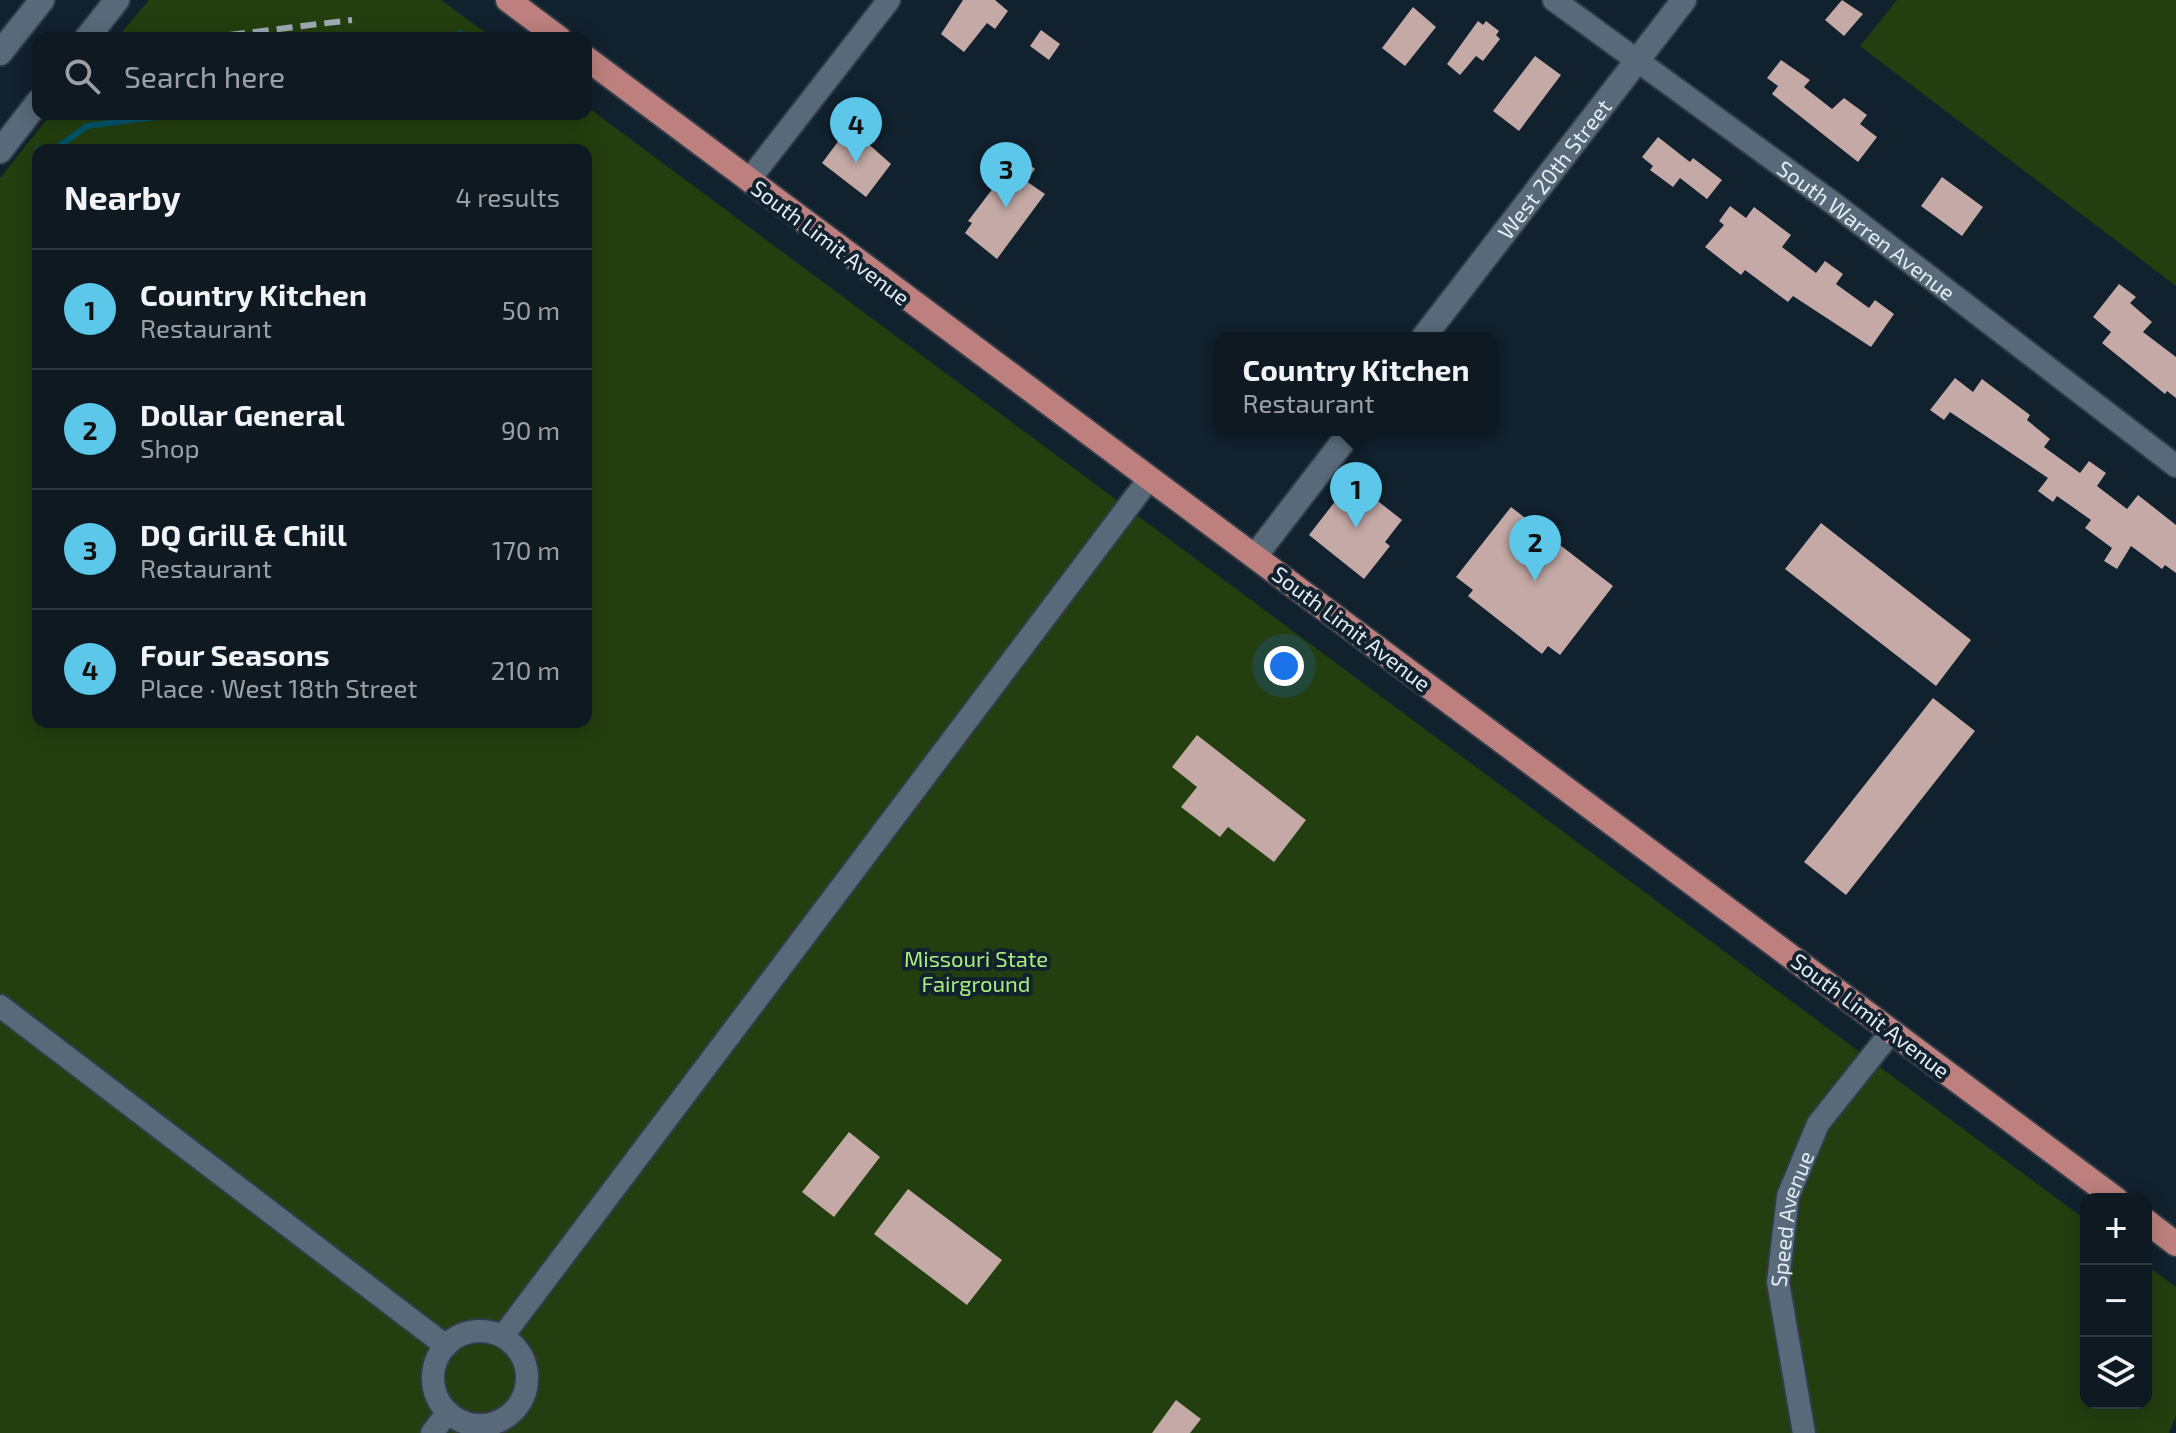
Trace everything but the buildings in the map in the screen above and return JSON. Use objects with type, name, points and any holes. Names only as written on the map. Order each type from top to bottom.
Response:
[{"type":"highway","points":[[508,0],[551,32]]},
{"type":"highway","name":"South Limit Avenue","points":[[592,62],[2108,1193]]},
{"type":"highway","points":[[2152,1226],[2176,1244]]},
{"type":"street","points":[[0,53],[42,0]]},
{"type":"street","points":[[92,32],[117,0]]},
{"type":"street","points":[[749,180],[889,0]]},
{"type":"street","name":"South Warren Avenue","points":[[1554,0],[1837,206],[2176,466]]},
{"type":"street","name":"West 20th Street","points":[[1428,332],[1684,0]]},
{"type":"street","points":[[0,151],[32,110]]},
{"type":"street","points":[[1255,556],[1347,436]]},
{"type":"street","points":[[503,1336],[1149,479]]},
{"type":"street","points":[[0,1006],[446,1346]]},
{"type":"street","name":"Speed Avenue","points":[[1804,1433],[1778,1282],[1788,1196],[1818,1124],[1892,1031]]},
{"type":"street","points":[[473,1331],[503,1336],[524,1359],[527,1374],[519,1404],[509,1415],[480,1424],[465,1422],[448,1412],[435,1389],[434,1373],[446,1346],[473,1331]]},
{"type":"street","points":[[432,1433],[448,1412]]},
{"type":"green space","points":[[149,0],[441,0],[485,32],[122,32]]},
{"type":"green space","points":[[1897,0],[2176,0],[2176,286],[1860,46]]},
{"type":"green space","name":"Missouri State Fairground","points":[[592,110],[2080,1216],[2080,1409],[2152,1409],[2152,1269],[2176,1287],[2176,1416],[2169,1433],[0,1433],[0,178],[46,120],[592,120]]},
{"type":"waterway","points":[[62,144],[87,126],[133,120]]},
{"type":"railway","points":[[254,32],[352,20]]},
{"type":"place","name":"Four Seasons","points":[[856,163]]},
{"type":"place","name":"DQ Grill & Chill","points":[[1006,208]]},
{"type":"place","name":"Country Kitchen","points":[[1356,528]]},
{"type":"place","name":"Dollar General","points":[[1535,581]]}]
